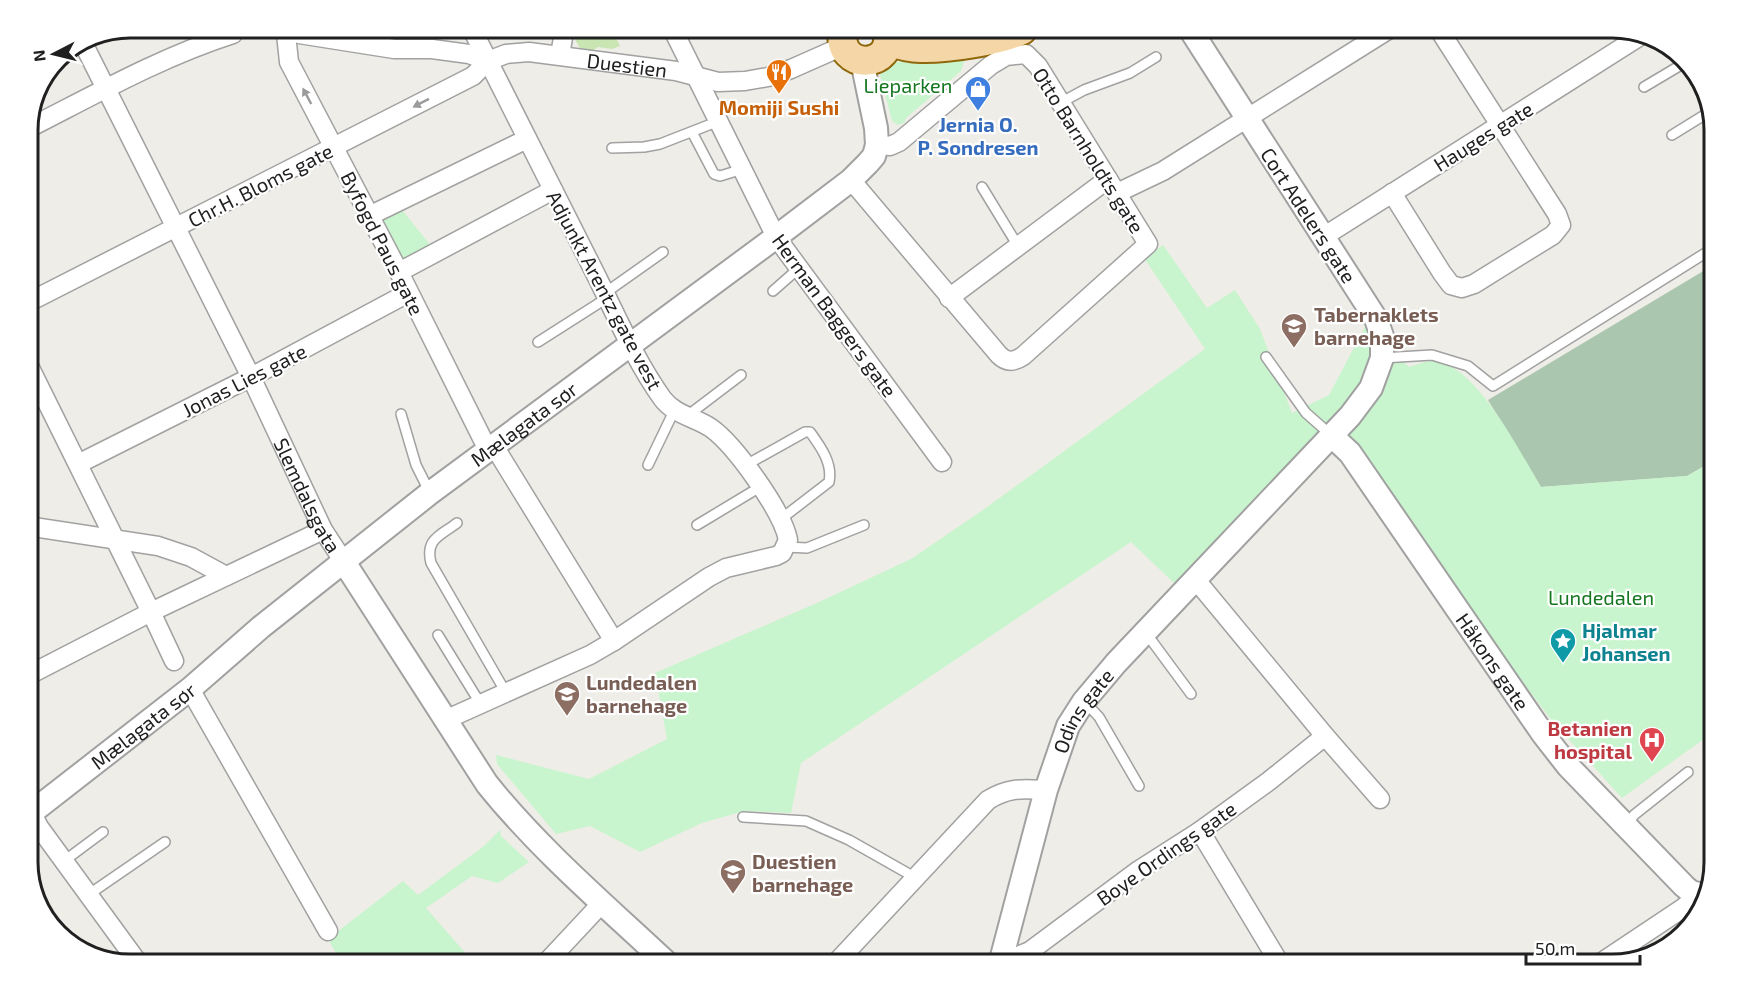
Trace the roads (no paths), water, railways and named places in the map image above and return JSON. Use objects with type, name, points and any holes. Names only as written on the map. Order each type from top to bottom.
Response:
[{"type":"main road","points":[[850,46],[874,60],[887,47],[888,38]]},
{"type":"main road","points":[[893,38],[919,48],[966,38],[1024,42]]},
{"type":"street","points":[[38,123],[106,89],[221,38]]},
{"type":"street","name":"Byfogd Paus gate","points":[[286,38],[289,62],[491,448],[614,641]]},
{"type":"street","points":[[323,38],[394,50],[432,49],[469,54],[488,61]]},
{"type":"street","name":"Adjunkt Arentz gate vest","points":[[476,38],[631,345],[662,399],[681,414],[711,428],[728,442],[781,519],[786,532],[786,547]]},
{"type":"street","points":[[560,55],[563,38]]},
{"type":"street","name":"Herman Baggers gate","points":[[677,38],[776,237],[942,462]]},
{"type":"street","name":"Cort Adelers gate","points":[[1196,38],[1376,319],[1382,336],[1382,358],[1371,388],[1333,437]]},
{"type":"street","points":[[851,180],[949,298],[1018,246],[1112,186],[1163,171],[1375,38]]},
{"type":"street","points":[[1392,193],[1442,273],[1451,285],[1462,288],[1473,284],[1553,235],[1561,225],[1557,214],[1444,38]]},
{"type":"street","name":"Hauges gate","points":[[1323,237],[1634,40]]},
{"type":"street","points":[[850,46],[876,128],[877,146],[890,146],[899,142],[991,65],[1024,42]]},
{"type":"street","name":"Otto Barnholdts gate","points":[[949,298],[999,355],[1010,361],[1016,361],[1148,244],[1024,42]]},
{"type":"street","name":"Duestien","points":[[488,61],[506,54],[529,52],[676,71],[718,82],[745,81],[768,77],[850,46]]},
{"type":"street","name":"Slemdalsgata","points":[[85,49],[251,377],[323,531],[487,784],[509,811],[656,953]]},
{"type":"street","name":"Chr.H. Bloms gate","points":[[38,297],[473,76],[488,61]]},
{"type":"street","points":[[369,216],[527,139]]},
{"type":"street","name":"Mælagata sør","points":[[38,807],[190,689],[261,627],[430,493],[851,180],[874,156],[877,146]]},
{"type":"street","points":[[399,272],[553,190]]},
{"type":"street","name":"Jonas Lies gate","points":[[78,464],[251,377],[408,293]]},
{"type":"street","points":[[38,384],[174,661]]},
{"type":"street","name":"Odins gate","points":[[1012,953],[1046,790],[1068,726],[1084,701],[1116,663],[1333,437]]},
{"type":"street","name":"Håkons gate","points":[[1333,437],[1350,453],[1543,734],[1568,766],[1684,886],[1699,894]]},
{"type":"street","points":[[38,528],[158,546],[191,558],[226,576]]},
{"type":"street","points":[[38,670],[151,612],[323,531]]},
{"type":"street","points":[[445,720],[590,655],[726,568],[776,556],[786,547]]},
{"type":"street","points":[[1196,580],[1380,799]]},
{"type":"street","points":[[190,689],[328,931]]},
{"type":"street","name":"Boye Ordings gate","points":[[1026,953],[1138,870],[1200,831],[1269,781],[1325,736]]},
{"type":"street","points":[[846,953],[988,800],[1014,789],[1046,790]]},
{"type":"street","points":[[38,826],[131,953]]},
{"type":"street","points":[[1200,831],[1273,953]]},
{"type":"street","points":[[1616,953],[1697,899]]},
{"type":"street","points":[[555,953],[602,903]]},
{"type":"lane","points":[[1060,103],[1084,90],[1125,76],[1156,57]]},
{"type":"lane","points":[[1644,87],[1679,66]]},
{"type":"lane","points":[[1672,135],[1703,116]]},
{"type":"lane","points":[[612,148],[660,144],[719,121]]},
{"type":"lane","points":[[692,132],[714,174],[720,176],[743,169]]},
{"type":"lane","points":[[982,187],[1018,246]]},
{"type":"lane","points":[[538,342],[606,296],[663,252]]},
{"type":"lane","points":[[1382,358],[1432,355],[1468,366],[1493,386],[1704,254]]},
{"type":"lane","points":[[773,291],[799,268]]},
{"type":"lane","points":[[1266,357],[1306,413],[1333,437]]},
{"type":"lane","points":[[648,465],[681,414],[741,375]]},
{"type":"lane","points":[[401,414],[416,465],[430,493]]},
{"type":"lane","points":[[746,465],[805,432],[810,432],[827,461],[829,482],[781,519]]},
{"type":"lane","points":[[697,525],[760,487]]},
{"type":"lane","points":[[457,523],[431,543],[429,553],[431,563],[505,692]]},
{"type":"lane","points":[[786,547],[807,548],[864,525]]},
{"type":"lane","points":[[1145,632],[1191,694]]},
{"type":"lane","points":[[438,635],[480,703]]},
{"type":"lane","points":[[1084,701],[1099,717],[1139,786]]},
{"type":"lane","points":[[1625,827],[1634,815],[1688,772]]},
{"type":"lane","points":[[743,817],[806,821],[849,840],[916,878]]},
{"type":"lane","points":[[64,861],[103,832]]},
{"type":"lane","points":[[88,895],[165,842]]},
{"type":"place","name":"Momiji Sushi","points":[[779,95]]},
{"type":"place","name":"Jernia O. P. Sondresen","points":[[978,112]]},
{"type":"place","name":"Tabernaklets barnehage","points":[[1294,349]]},
{"type":"place","name":"Hjalmar Johansen","points":[[1563,664]]},
{"type":"place","name":"Lundedalen barnehage","points":[[567,717]]},
{"type":"place","name":"Betanien hospital","points":[[1652,763]]},
{"type":"place","name":"Duestien barnehage","points":[[733,895]]},
{"type":"park label","name":"Lieparken","points":[[908,85]]},
{"type":"park label","name":"Lundedalen","points":[[1601,597]]}]
